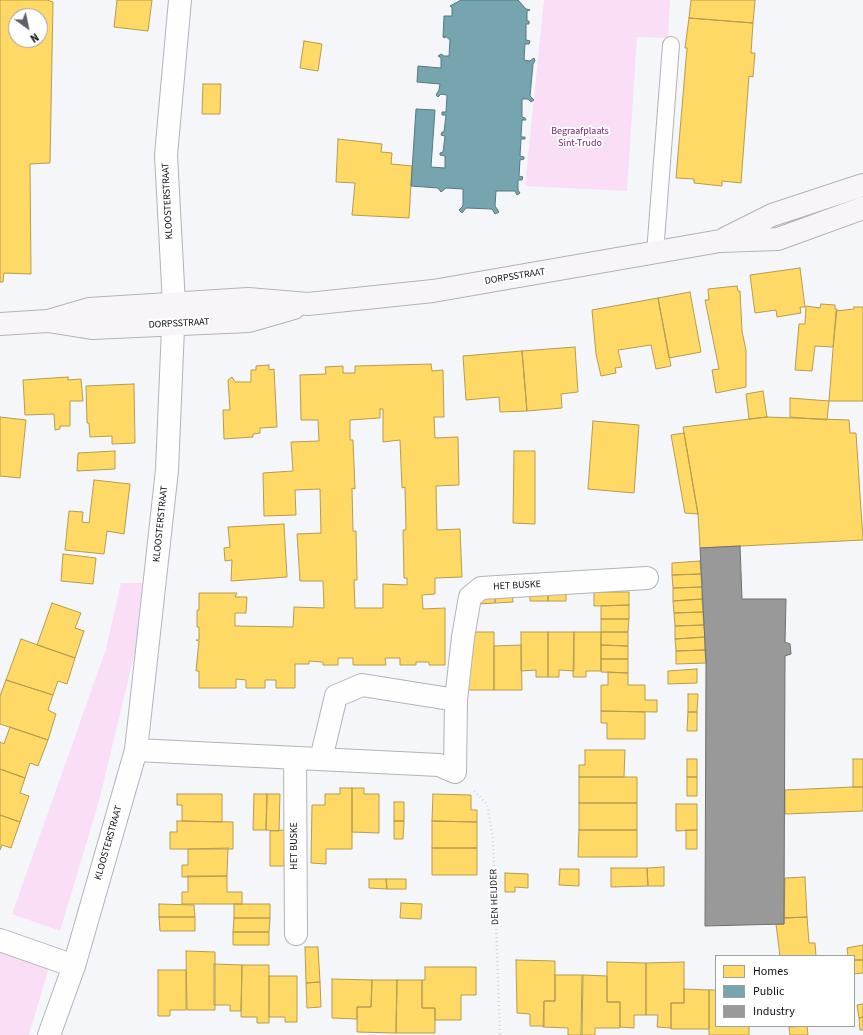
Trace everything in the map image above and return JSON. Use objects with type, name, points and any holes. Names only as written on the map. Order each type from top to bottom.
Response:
[{"type":"street","name":"KLOOSTERSTRAAT","points":[[49,1035],[74,966],[136,750],[167,470],[173,314],[166,155],[180,0]]},
{"type":"street","name":"DORPSSTRAAT","points":[[720,241],[772,216],[857,187]]},
{"type":"street","points":[[857,187],[862,212]]},
{"type":"street","name":"DORPSSTRAAT","points":[[0,324],[48,321],[89,309],[173,314],[249,321],[308,304],[433,291],[720,241],[778,239],[862,212]]},
{"type":"street","name":"HET BUSKE","points":[[455,772],[456,700],[463,637],[470,597],[481,588],[647,578]]},
{"type":"street","points":[[321,759],[336,696],[362,685],[456,700]]},
{"type":"street","points":[[136,750],[439,764],[455,772]]},
{"type":"street","name":"HET BUSKE","points":[[295,758],[296,934]]},
{"type":"street","points":[[0,940],[74,966]]},
{"type":"lane","points":[[655,253],[671,45]]},
{"type":"path","name":"DEN HEIJDER","points":[[455,772],[487,804],[493,839],[500,1035]]},
{"type":"green space","name":"Begraafplaats Sint-Trudo","points":[[544,0],[670,0],[668,38],[637,37],[627,191],[525,186]]},
{"type":"green space","points":[[121,583],[142,583],[135,652],[99,801],[60,931],[12,914],[106,649]]},
{"type":"green space","points":[[0,952],[50,964],[29,1035],[0,1035]]},
{"type":"building: Homes","points":[[0,0],[47,0],[53,2],[50,163],[30,164],[31,274],[4,273],[3,282],[0,282]]},
{"type":"building: Homes","points":[[117,0],[152,0],[148,31],[114,27]]},
{"type":"building: Homes","points":[[691,0],[755,0],[753,23],[689,18]]},
{"type":"building: Homes","points":[[689,18],[753,23],[751,53],[755,53],[753,77],[749,76],[741,183],[722,181],[722,186],[694,183],[694,179],[676,178],[687,48],[685,48]]},
{"type":"building: Homes","points":[[304,41],[322,44],[318,71],[300,68]]},
{"type":"building: Homes","points":[[203,84],[221,84],[220,114],[202,114]]},
{"type":"building: Homes","points":[[338,139],[382,144],[381,152],[392,153],[391,164],[412,166],[409,218],[352,215],[355,183],[336,182]]},
{"type":"building: Homes","points":[[800,268],[805,307],[800,307],[801,313],[777,317],[776,310],[755,313],[750,275]]},
{"type":"building: Homes","points":[[737,286],[738,291],[740,291],[742,331],[746,350],[746,387],[716,393],[712,370],[719,369],[705,300],[709,300],[708,289]]},
{"type":"building: Homes","points":[[690,292],[701,352],[669,358],[658,298]]},
{"type":"building: Homes","points":[[658,298],[671,366],[656,369],[651,345],[618,350],[622,367],[615,368],[616,373],[601,376],[596,354],[592,310]]},
{"type":"building: Homes","points":[[821,304],[835,305],[835,309],[837,309],[833,347],[815,346],[812,371],[795,370],[799,324],[805,324],[806,306],[820,308]]},
{"type":"building: Homes","points":[[854,307],[863,307],[863,401],[829,401],[836,311],[854,309]]},
{"type":"building: Homes","points":[[575,347],[578,392],[561,394],[562,408],[527,411],[522,351]]},
{"type":"building: Homes","points":[[522,351],[527,411],[500,412],[499,397],[466,400],[463,356]]},
{"type":"building: Homes","points":[[431,364],[432,371],[443,370],[444,417],[434,417],[435,438],[458,437],[459,485],[436,486],[437,530],[460,529],[462,577],[435,578],[435,594],[422,595],[423,609],[445,608],[445,665],[429,665],[429,662],[416,662],[416,665],[400,665],[400,658],[385,658],[386,665],[353,665],[353,658],[338,658],[338,665],[323,665],[323,662],[309,661],[309,664],[295,664],[295,688],[276,688],[276,680],[265,680],[265,688],[246,688],[246,680],[236,679],[236,688],[199,688],[199,671],[196,671],[199,641],[196,640],[199,640],[197,610],[199,610],[199,593],[237,593],[235,597],[247,597],[246,613],[235,613],[235,626],[293,627],[294,607],[324,608],[323,581],[300,581],[297,534],[321,533],[320,489],[295,490],[296,515],[264,516],[263,473],[293,471],[291,442],[319,441],[318,420],[301,420],[300,375],[326,374],[325,367],[343,366],[343,373],[355,373],[355,366]],"holes":[[[380,409],[383,409],[383,442],[400,440],[402,488],[405,487],[406,530],[403,530],[404,578],[407,578],[407,585],[383,584],[383,608],[355,608],[354,580],[357,580],[356,531],[353,531],[352,488],[355,489],[353,440],[350,440],[350,420],[380,418]]]},
{"type":"building: Homes","points":[[269,365],[269,370],[274,369],[277,427],[260,428],[260,433],[253,434],[253,437],[224,439],[223,410],[230,410],[228,380],[232,377],[235,382],[251,382],[251,370],[256,370],[256,366]]},
{"type":"building: Homes","points":[[68,377],[68,380],[81,379],[83,401],[70,401],[70,426],[60,426],[60,429],[55,430],[54,414],[25,415],[23,380]]},
{"type":"building: Homes","points":[[134,384],[135,443],[112,444],[112,436],[90,437],[89,423],[87,423],[86,386]]},
{"type":"building: Homes","points":[[763,391],[767,417],[749,419],[746,394]]},
{"type":"building: Homes","points":[[790,398],[829,401],[827,420],[790,417]]},
{"type":"building: Homes","points":[[0,417],[26,420],[20,478],[0,476]]},
{"type":"building: Homes","points":[[767,417],[849,420],[850,433],[856,433],[863,540],[700,548],[698,514],[683,427]]},
{"type":"building: Homes","points":[[593,421],[639,425],[634,493],[588,489]]},
{"type":"building: Homes","points":[[684,433],[698,514],[685,513],[671,435]]},
{"type":"building: Homes","points":[[115,451],[115,469],[77,471],[78,453]]},
{"type":"building: Homes","points":[[514,451],[535,451],[535,524],[513,523]]},
{"type":"building: Homes","points":[[94,480],[130,484],[124,534],[107,531],[104,554],[65,550],[69,511],[83,512],[82,522],[89,523]]},
{"type":"building: Homes","points":[[284,524],[287,577],[231,581],[232,560],[225,561],[224,548],[230,547],[228,527]]},
{"type":"building: Homes","points":[[63,554],[96,558],[93,584],[61,581]]},
{"type":"building: Homes","points":[[700,561],[701,574],[672,575],[672,563]]},
{"type":"building: Homes","points":[[701,574],[702,587],[673,588],[672,575]]},
{"type":"building: Homes","points":[[702,587],[702,599],[673,601],[673,588]]},
{"type":"building: Homes","points":[[512,592],[513,602],[495,603],[495,594]]},
{"type":"building: Homes","points":[[530,592],[548,592],[548,601],[530,601]]},
{"type":"building: Homes","points":[[548,592],[566,592],[566,601],[548,601]]},
{"type":"building: Homes","points":[[594,592],[629,592],[629,605],[594,606]]},
{"type":"building: Homes","points":[[495,594],[495,603],[477,604],[477,595]]},
{"type":"building: Homes","points":[[702,599],[703,612],[674,613],[673,601]]},
{"type":"building: Homes","points":[[52,603],[81,613],[75,628],[84,631],[75,658],[37,645]]},
{"type":"building: Homes","points":[[629,605],[629,619],[601,619],[601,606]]},
{"type":"building: Homes","points":[[703,612],[704,625],[675,626],[674,613]]},
{"type":"building: Homes","points":[[601,619],[629,619],[628,632],[601,632]]},
{"type":"building: Homes","points":[[704,625],[705,637],[675,639],[675,626]]},
{"type":"building: Homes","points":[[468,632],[494,632],[494,690],[467,690]]},
{"type":"building: Homes","points":[[521,632],[548,632],[548,677],[536,677],[536,670],[521,671]]},
{"type":"building: Homes","points":[[548,632],[574,632],[574,671],[559,670],[559,677],[548,677]]},
{"type":"building: Homes","points":[[574,632],[601,632],[601,671],[586,671],[586,677],[573,677]]},
{"type":"building: Homes","points":[[601,632],[628,632],[628,646],[601,645]]},
{"type":"building: Homes","points":[[705,637],[705,650],[676,651],[675,639]]},
{"type":"building: Homes","points":[[21,639],[75,658],[67,684],[58,681],[53,695],[6,680]]},
{"type":"building: Homes","points":[[521,645],[522,690],[494,690],[494,646]]},
{"type":"building: Homes","points":[[601,645],[628,646],[628,659],[601,659]]},
{"type":"building: Homes","points":[[705,650],[706,663],[676,664],[676,651]]},
{"type":"building: Homes","points":[[601,659],[628,659],[628,673],[601,672]]},
{"type":"building: Homes","points":[[697,669],[697,683],[668,684],[668,671]]},
{"type":"building: Homes","points":[[608,672],[628,673],[628,685],[645,685],[645,700],[657,700],[657,712],[601,711],[601,685],[608,685]]},
{"type":"building: Homes","points":[[6,680],[53,695],[48,710],[56,714],[48,740],[0,724],[0,696]]},
{"type":"building: Homes","points":[[688,694],[698,694],[697,712],[688,712]]},
{"type":"building: Homes","points":[[601,711],[645,712],[645,739],[607,739],[607,723],[601,723]]},
{"type":"building: Homes","points":[[688,712],[697,712],[697,731],[687,731]]},
{"type":"building: Homes","points":[[10,727],[48,740],[38,766],[30,763],[25,778],[0,769],[0,742],[4,744]]},
{"type":"building: Homes","points":[[585,750],[625,750],[624,777],[579,777],[579,765],[585,765]]},
{"type":"building: Homes","points":[[687,759],[697,759],[697,777],[687,777]]},
{"type":"building: Homes","points":[[853,759],[863,759],[863,787],[853,787]]},
{"type":"building: Homes","points":[[0,769],[25,778],[20,793],[29,796],[20,822],[0,815]]},
{"type":"building: Homes","points":[[579,777],[637,777],[637,803],[579,803]]},
{"type":"building: Homes","points":[[687,777],[697,777],[697,796],[687,796]]},
{"type":"building: Homes","points":[[863,787],[863,811],[785,814],[785,790]]},
{"type":"building: Homes","points":[[340,788],[352,788],[352,849],[326,849],[326,864],[311,863],[312,805],[325,805],[325,794],[340,794]]},
{"type":"building: Homes","points":[[352,788],[364,788],[364,794],[379,794],[379,833],[352,832]]},
{"type":"building: Homes","points":[[177,794],[222,794],[222,822],[182,821],[182,805],[177,805]]},
{"type":"building: Homes","points":[[254,794],[267,794],[266,830],[253,830]]},
{"type":"building: Homes","points":[[267,794],[280,794],[279,831],[266,830]]},
{"type":"building: Homes","points":[[433,794],[471,795],[471,810],[477,810],[477,822],[432,821]]},
{"type":"building: Homes","points":[[394,802],[404,802],[404,821],[394,821]]},
{"type":"building: Homes","points":[[579,803],[637,803],[637,830],[579,830]]},
{"type":"building: Homes","points":[[676,804],[697,804],[697,830],[676,831]]},
{"type":"building: Homes","points":[[0,815],[20,822],[11,848],[2,845],[0,850]]},
{"type":"building: Homes","points":[[177,821],[233,822],[233,849],[170,849],[170,832],[177,832]]},
{"type":"building: Homes","points":[[394,821],[404,821],[403,839],[394,839]]},
{"type":"building: Homes","points":[[432,821],[477,822],[477,848],[432,848]]},
{"type":"building: Homes","points":[[285,830],[284,866],[270,866],[270,831]]},
{"type":"building: Homes","points":[[579,830],[637,830],[637,857],[578,857]]},
{"type":"building: Homes","points":[[686,830],[697,830],[697,849],[686,849]]},
{"type":"building: Homes","points":[[228,848],[227,876],[182,877],[182,865],[188,865],[188,849]]},
{"type":"building: Homes","points":[[432,848],[477,848],[477,875],[432,875]]},
{"type":"building: Homes","points":[[664,867],[664,886],[648,886],[647,868]]},
{"type":"building: Homes","points":[[611,868],[647,868],[648,886],[611,887]]},
{"type":"building: Homes","points":[[560,869],[579,869],[579,886],[559,885]]},
{"type":"building: Homes","points":[[505,873],[528,874],[528,888],[515,887],[515,892],[505,892]]},
{"type":"building: Homes","points":[[188,876],[227,876],[227,892],[242,892],[242,904],[182,904],[182,892],[188,892]]},
{"type":"building: Homes","points":[[805,877],[807,917],[784,918],[785,878]]},
{"type":"building: Homes","points":[[369,879],[386,879],[387,889],[369,888]]},
{"type":"building: Homes","points":[[386,879],[406,879],[406,889],[387,889]]},
{"type":"building: Homes","points":[[401,903],[422,904],[421,919],[400,918]]},
{"type":"building: Homes","points":[[159,904],[194,905],[195,917],[159,917]]},
{"type":"building: Homes","points":[[234,904],[270,904],[270,918],[234,918]]},
{"type":"building: Homes","points":[[159,917],[195,917],[195,931],[160,931]]},
{"type":"building: Homes","points":[[807,917],[809,943],[815,943],[816,955],[780,955],[776,924],[784,924],[784,918]]},
{"type":"building: Homes","points":[[234,918],[270,918],[269,932],[233,932]]},
{"type":"building: Homes","points":[[233,932],[269,932],[269,945],[233,945]]},
{"type":"building: Homes","points":[[863,945],[863,960],[855,960],[855,955],[848,955],[847,948]]},
{"type":"building: Homes","points":[[305,947],[318,947],[320,982],[306,983]]},
{"type":"building: Homes","points":[[186,951],[215,952],[215,1010],[187,1010]]},
{"type":"building: Homes","points":[[516,960],[555,961],[555,1001],[544,1001],[544,1026],[530,1026],[530,1014],[517,1013]]},
{"type":"building: Homes","points":[[855,960],[863,960],[863,973],[855,974]]},
{"type":"building: Homes","points":[[607,962],[646,963],[646,1015],[634,1015],[634,1028],[620,1027],[620,1002],[607,1002]]},
{"type":"building: Homes","points":[[684,962],[684,1003],[671,1003],[671,1028],[657,1027],[658,1015],[646,1015],[646,963]]},
{"type":"building: Homes","points":[[214,964],[242,965],[241,1011],[230,1011],[230,1005],[214,1005]]},
{"type":"building: Homes","points":[[242,965],[269,965],[269,1023],[257,1023],[257,1017],[241,1017]]},
{"type":"building: Homes","points":[[425,967],[476,967],[476,995],[461,995],[461,1020],[435,1020],[435,1008],[422,1008],[422,980],[425,980]]},
{"type":"building: Homes","points":[[158,970],[186,970],[186,1010],[170,1010],[170,1016],[158,1016]]},
{"type":"building: Homes","points":[[555,975],[582,975],[581,1035],[568,1035],[568,1028],[543,1027],[544,1001],[555,1001]]},
{"type":"building: Homes","points":[[583,975],[607,976],[607,1002],[620,1002],[620,1028],[595,1028],[595,1035],[582,1035]]},
{"type":"building: Homes","points":[[269,976],[297,976],[297,1022],[285,1022],[285,1017],[269,1017]]},
{"type":"building: Homes","points":[[332,979],[372,980],[371,1007],[357,1007],[357,1019],[332,1018]]},
{"type":"building: Homes","points":[[372,980],[397,980],[396,1033],[357,1032],[357,1007],[371,1007]]},
{"type":"building: Homes","points":[[397,980],[422,980],[422,1008],[435,1008],[435,1033],[396,1033]]},
{"type":"building: Homes","points":[[320,982],[321,1007],[307,1008],[306,983]]},
{"type":"building: Homes","points":[[684,989],[709,990],[709,1029],[671,1029],[671,1003],[684,1003]]},
{"type":"building: Homes","points":[[709,990],[715,990],[715,1027],[749,1027],[749,1035],[709,1035]]},
{"type":"building: Homes","points":[[863,1004],[863,1017],[859,1018],[857,1005]]},
{"type":"building: Homes","points":[[863,1017],[863,1030],[860,1030],[859,1018]]},
{"type":"building: Homes","points":[[789,1027],[807,1027],[808,1035],[790,1035]]},
{"type":"building: Public","points":[[461,0],[518,0],[526,9],[530,10],[527,11],[527,21],[529,21],[529,24],[526,24],[526,40],[530,41],[529,44],[525,44],[524,60],[530,61],[534,58],[535,61],[533,64],[530,96],[534,100],[531,102],[528,99],[522,99],[522,117],[526,120],[522,120],[521,137],[525,137],[525,139],[521,139],[520,156],[524,157],[524,159],[520,160],[519,176],[523,177],[522,180],[518,180],[518,190],[520,193],[517,195],[515,191],[496,191],[495,206],[499,212],[495,214],[492,209],[466,208],[462,213],[459,210],[463,206],[463,189],[446,188],[441,192],[438,188],[411,186],[416,109],[435,110],[431,167],[445,168],[445,156],[440,155],[440,153],[443,152],[445,136],[441,135],[442,132],[444,132],[446,115],[442,115],[442,112],[446,112],[447,95],[441,94],[438,97],[436,95],[440,84],[417,82],[418,66],[441,68],[441,58],[438,56],[441,54],[444,56],[449,56],[450,40],[445,36],[445,38],[443,37],[444,16],[452,16],[452,7],[450,6]]},
{"type":"building: Industry","points":[[740,546],[742,599],[786,599],[785,642],[790,644],[791,654],[785,656],[784,924],[705,926],[706,663],[700,548]]}]
